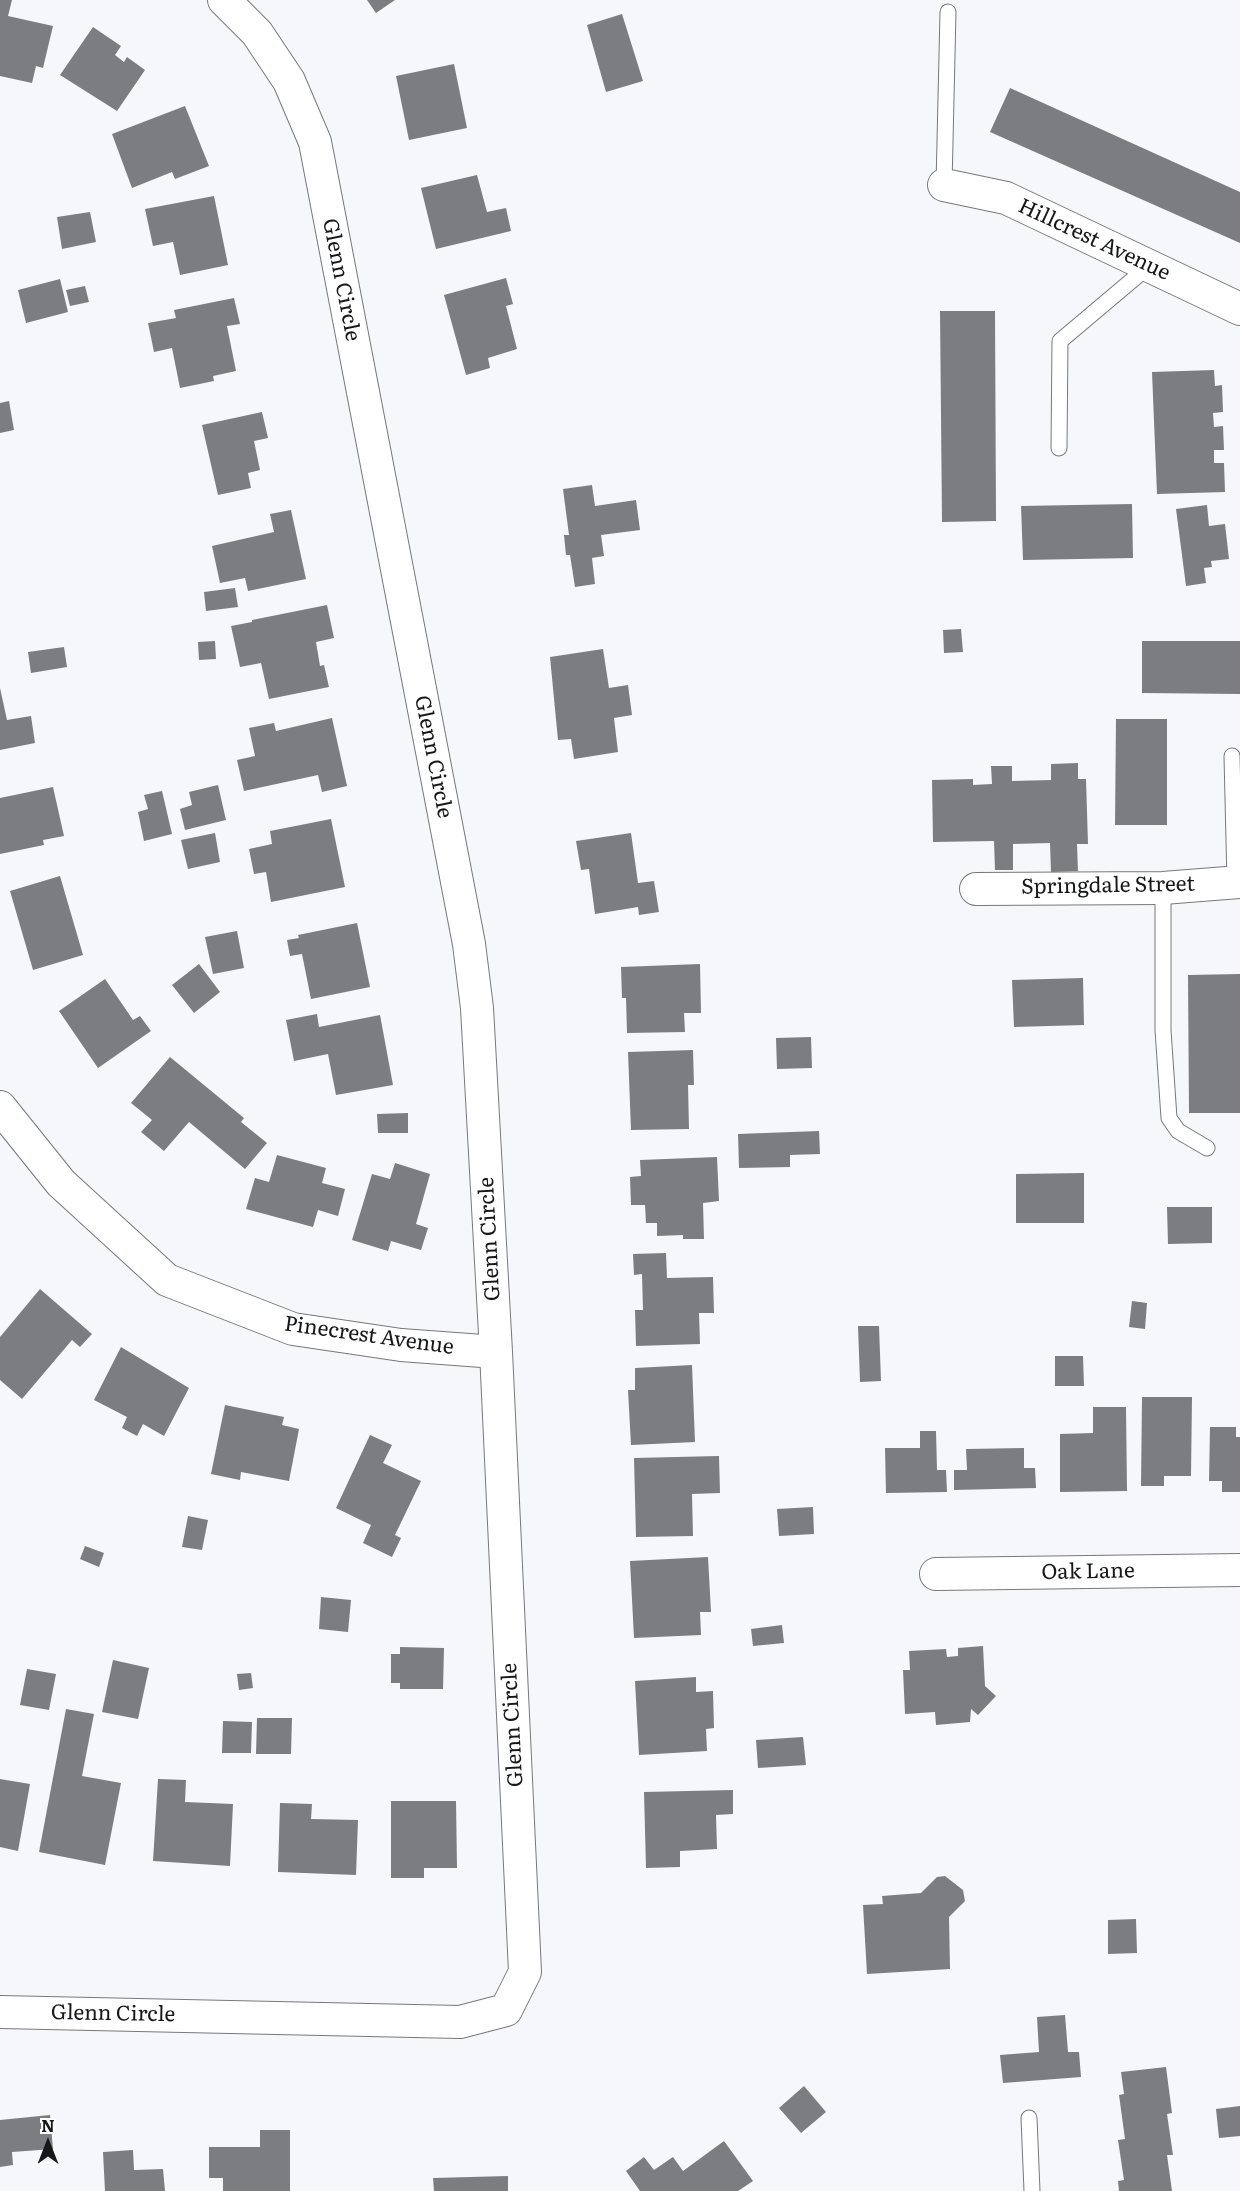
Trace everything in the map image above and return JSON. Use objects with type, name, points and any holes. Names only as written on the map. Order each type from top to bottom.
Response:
[{"type":"street","name":"Glenn Circle","points":[[0,2012],[460,2022],[506,2010],[525,1972],[496,1353],[477,1008],[469,944],[315,142],[289,81],[257,33],[224,0]]},
{"type":"street","name":"Hillcrest Avenue","points":[[944,185],[1006,198],[1240,309]]},
{"type":"street","name":"Springdale Street","points":[[976,889],[1163,888],[1237,882]]},
{"type":"street","name":"Pinecrest Avenue","points":[[0,1107],[61,1183],[167,1280],[293,1329],[401,1345],[496,1353]]},
{"type":"street","name":"Oak Lane","points":[[936,1574],[1240,1570]]},
{"type":"lane","points":[[944,185],[948,12]]},
{"type":"lane","points":[[1059,448],[1060,341],[1149,266]]},
{"type":"lane","points":[[1232,756],[1237,882]]},
{"type":"lane","points":[[1163,888],[1163,1030],[1169,1118],[1178,1131],[1206,1149]]},
{"type":"lane","points":[[1029,2118],[1032,2191]]},
{"type":"building","points":[[0,0],[12,0],[8,16],[53,26],[43,68],[36,66],[32,83],[0,76]]},
{"type":"building","points":[[367,0],[395,0],[376,13]]},
{"type":"building","points":[[622,14],[643,81],[606,92],[587,25]]},
{"type":"building","points":[[93,27],[121,46],[115,55],[124,62],[127,57],[145,70],[117,111],[60,75]]},
{"type":"building","points":[[454,64],[467,128],[409,140],[396,76]]},
{"type":"building","points":[[1010,88],[1240,192],[1240,243],[990,132]]},
{"type":"building","points":[[185,106],[209,166],[175,179],[172,172],[132,188],[112,134]]},
{"type":"building","points":[[477,175],[487,212],[506,208],[511,231],[436,249],[421,188]]},
{"type":"building","points":[[214,196],[228,265],[180,275],[173,242],[153,246],[145,209]]},
{"type":"building","points":[[90,212],[96,242],[62,249],[57,217]]},
{"type":"building","points":[[506,278],[513,304],[506,306],[517,349],[488,358],[490,368],[466,375],[444,295]]},
{"type":"building","points":[[60,279],[68,312],[26,323],[18,290]]},
{"type":"building","points":[[85,286],[89,302],[70,306],[66,290]]},
{"type":"building","points":[[234,298],[240,324],[227,326],[236,371],[213,376],[214,381],[180,388],[172,348],[154,352],[148,323],[176,318],[174,310]]},
{"type":"building","points":[[940,311],[995,311],[996,521],[942,522]]},
{"type":"building","points":[[1214,370],[1215,386],[1222,385],[1223,412],[1213,413],[1214,427],[1223,426],[1224,450],[1214,450],[1214,463],[1224,463],[1225,492],[1157,494],[1152,372]]},
{"type":"building","points":[[9,401],[14,430],[0,433],[0,403]]},
{"type":"building","points":[[262,412],[268,438],[254,441],[260,470],[248,473],[251,488],[218,495],[202,425]]},
{"type":"building","points":[[592,485],[595,506],[636,500],[640,530],[601,535],[604,556],[592,558],[595,584],[575,587],[570,555],[566,555],[564,535],[569,535],[563,489]]},
{"type":"building","points":[[1132,504],[1133,558],[1023,560],[1021,506]]},
{"type":"building","points":[[1207,505],[1209,526],[1225,524],[1229,559],[1211,561],[1212,567],[1204,568],[1206,583],[1186,586],[1176,509]]},
{"type":"building","points":[[291,510],[306,579],[248,591],[245,578],[220,583],[212,546],[274,532],[270,514]]},
{"type":"building","points":[[235,588],[238,607],[206,611],[204,592]]},
{"type":"building","points":[[327,605],[334,638],[316,642],[320,666],[324,665],[329,687],[269,699],[261,663],[240,667],[231,626]]},
{"type":"building","points":[[961,629],[963,652],[944,653],[943,630]]},
{"type":"building","points":[[215,641],[216,659],[199,660],[198,642]]},
{"type":"building","points":[[1142,641],[1240,641],[1240,694],[1142,693]]},
{"type":"building","points":[[64,647],[67,667],[31,673],[28,652]]},
{"type":"building","points":[[603,649],[609,688],[628,685],[632,715],[614,718],[618,752],[574,759],[571,739],[558,740],[550,657]]},
{"type":"building","points":[[0,688],[7,720],[31,716],[35,743],[0,750]]},
{"type":"building","points":[[332,718],[347,786],[322,792],[318,775],[244,791],[237,760],[255,756],[249,728],[274,723],[276,731]]},
{"type":"building","points":[[1116,719],[1167,719],[1167,825],[1115,825]]},
{"type":"building","points":[[1078,763],[1078,779],[1086,779],[1088,844],[1077,844],[1078,871],[1051,872],[1050,843],[1013,844],[1013,870],[995,870],[994,841],[933,842],[932,780],[973,779],[973,785],[992,784],[991,766],[1012,766],[1012,781],[1051,780],[1051,764]]},
{"type":"building","points":[[218,785],[226,820],[185,830],[180,809],[192,805],[189,792]]},
{"type":"building","points":[[53,787],[64,836],[43,840],[44,845],[0,854],[0,798]]},
{"type":"building","points":[[162,791],[172,834],[144,841],[138,812],[148,809],[144,795]]},
{"type":"building","points":[[331,819],[345,887],[271,902],[266,872],[254,874],[249,849],[272,844],[270,831]]},
{"type":"building","points":[[215,833],[220,862],[188,869],[181,840]]},
{"type":"building","points":[[631,833],[638,883],[654,881],[659,912],[639,915],[638,907],[595,914],[589,869],[581,870],[576,841]]},
{"type":"building","points":[[60,876],[83,955],[33,970],[10,891]]},
{"type":"building","points":[[357,923],[370,987],[311,999],[302,954],[290,956],[287,940],[299,938],[298,935]]},
{"type":"building","points":[[237,931],[244,968],[213,974],[205,937]]},
{"type":"building","points":[[199,964],[220,992],[194,1013],[172,985]]},
{"type":"building","points":[[700,964],[701,1013],[684,1013],[685,1032],[627,1033],[626,998],[622,998],[621,967]]},
{"type":"building","points":[[1240,974],[1240,1113],[1189,1113],[1188,975]]},
{"type":"building","points":[[1083,978],[1084,1025],[1014,1027],[1012,980]]},
{"type":"building","points":[[105,979],[133,1020],[140,1016],[151,1031],[98,1068],[59,1011]]},
{"type":"building","points":[[317,1014],[319,1027],[380,1015],[393,1085],[336,1095],[328,1054],[294,1061],[286,1020]]},
{"type":"building","points":[[811,1037],[812,1068],[777,1069],[776,1038]]},
{"type":"building","points":[[693,1050],[694,1085],[688,1085],[689,1129],[631,1130],[628,1052]]},
{"type":"building","points":[[170,1057],[244,1118],[241,1122],[267,1143],[245,1169],[189,1122],[164,1151],[141,1132],[152,1120],[131,1103]]},
{"type":"building","points":[[408,1113],[408,1133],[378,1133],[377,1114]]},
{"type":"building","points":[[819,1131],[820,1154],[790,1155],[790,1167],[739,1168],[738,1134]]},
{"type":"building","points":[[277,1155],[326,1168],[322,1183],[345,1189],[338,1216],[318,1210],[313,1227],[246,1209],[255,1178],[269,1182]]},
{"type":"building","points":[[717,1157],[719,1201],[703,1203],[704,1239],[683,1239],[683,1235],[657,1236],[657,1223],[646,1223],[645,1205],[631,1205],[630,1177],[641,1176],[640,1160]]},
{"type":"building","points":[[395,1163],[430,1174],[416,1224],[428,1228],[421,1250],[391,1241],[388,1251],[352,1240],[372,1174],[390,1179]]},
{"type":"building","points":[[1084,1173],[1084,1223],[1016,1223],[1016,1174]]},
{"type":"building","points":[[1167,1207],[1212,1207],[1212,1243],[1168,1244]]},
{"type":"building","points":[[666,1253],[667,1278],[713,1277],[714,1313],[699,1313],[700,1344],[636,1346],[635,1310],[643,1310],[642,1274],[634,1275],[633,1254]]},
{"type":"building","points":[[40,1289],[92,1334],[80,1347],[72,1340],[22,1399],[0,1380],[0,1337]]},
{"type":"building","points":[[1132,1301],[1147,1303],[1145,1329],[1129,1327]]},
{"type":"building","points":[[858,1326],[879,1326],[881,1381],[860,1382]]},
{"type":"building","points":[[121,1347],[189,1388],[164,1436],[143,1424],[137,1436],[122,1428],[127,1417],[94,1400]]},
{"type":"building","points":[[1055,1356],[1083,1356],[1084,1386],[1055,1386]]},
{"type":"building","points":[[692,1365],[695,1442],[631,1445],[628,1390],[635,1390],[635,1368]]},
{"type":"building","points":[[1142,1397],[1192,1397],[1191,1476],[1164,1476],[1164,1486],[1141,1486]]},
{"type":"building","points":[[225,1405],[284,1417],[282,1425],[299,1429],[289,1481],[241,1472],[240,1480],[211,1474]]},
{"type":"building","points":[[1093,1407],[1126,1407],[1127,1491],[1060,1492],[1060,1434],[1093,1433]]},
{"type":"building","points":[[1210,1427],[1236,1427],[1236,1437],[1240,1437],[1240,1492],[1222,1492],[1222,1481],[1209,1481]]},
{"type":"building","points":[[920,1431],[936,1431],[937,1470],[946,1470],[947,1492],[886,1493],[885,1448],[920,1448]]},
{"type":"building","points":[[370,1435],[392,1445],[383,1463],[421,1481],[395,1535],[401,1538],[392,1557],[363,1543],[371,1525],[336,1508]]},
{"type":"building","points":[[1024,1448],[1024,1468],[1035,1468],[1036,1488],[954,1490],[954,1470],[967,1470],[966,1449]]},
{"type":"building","points":[[719,1456],[720,1493],[692,1494],[693,1536],[636,1537],[634,1458]]},
{"type":"building","points":[[813,1507],[814,1534],[779,1536],[777,1509]]},
{"type":"building","points":[[188,1516],[208,1520],[202,1550],[182,1547]]},
{"type":"building","points":[[85,1546],[104,1553],[99,1567],[80,1559]]},
{"type":"building","points":[[708,1557],[711,1612],[700,1612],[701,1635],[634,1638],[630,1561]]},
{"type":"building","points":[[321,1597],[351,1600],[348,1632],[319,1629]]},
{"type":"building","points":[[782,1625],[784,1643],[753,1646],[751,1629]]},
{"type":"building","points":[[983,1646],[985,1686],[996,1696],[978,1715],[971,1709],[970,1722],[936,1725],[935,1712],[905,1714],[903,1670],[910,1670],[909,1651],[946,1649],[947,1657],[958,1656],[958,1648]]},
{"type":"building","points":[[400,1647],[444,1648],[443,1689],[400,1689],[400,1683],[391,1683],[391,1654],[400,1654]]},
{"type":"building","points":[[113,1660],[149,1668],[138,1719],[102,1712]]},
{"type":"building","points":[[27,1669],[56,1674],[49,1710],[20,1705]]},
{"type":"building","points":[[251,1673],[253,1688],[239,1690],[237,1674]]},
{"type":"building","points":[[696,1677],[696,1692],[713,1691],[714,1728],[706,1729],[707,1751],[639,1755],[635,1681]]},
{"type":"building","points":[[66,1709],[94,1714],[82,1776],[121,1783],[105,1865],[39,1852]]},
{"type":"building","points":[[257,1718],[292,1718],[291,1754],[256,1754]]},
{"type":"building","points":[[223,1721],[252,1722],[251,1753],[222,1753]]},
{"type":"building","points":[[803,1737],[806,1765],[758,1768],[756,1740]]},
{"type":"building","points":[[0,1779],[30,1784],[18,1851],[0,1847]]},
{"type":"building","points":[[158,1779],[186,1780],[185,1802],[233,1804],[230,1866],[153,1861]]},
{"type":"building","points":[[733,1790],[733,1814],[716,1815],[717,1849],[680,1851],[680,1867],[646,1868],[644,1792]]},
{"type":"building","points":[[391,1801],[456,1801],[457,1868],[424,1868],[424,1878],[391,1878]]},
{"type":"building","points":[[280,1803],[312,1804],[311,1819],[358,1820],[356,1875],[278,1872]]},
{"type":"building","points":[[945,1876],[963,1890],[965,1901],[949,1917],[950,1969],[867,1974],[863,1905],[883,1904],[882,1896],[921,1893],[937,1877]]},
{"type":"building","points":[[1136,1919],[1137,1953],[1108,1954],[1108,1920]]},
{"type":"building","points":[[1065,2015],[1068,2052],[1079,2052],[1081,2077],[1003,2083],[1000,2055],[1039,2052],[1037,2017]]},
{"type":"building","points":[[1166,2067],[1172,2113],[1167,2114],[1173,2155],[1167,2155],[1172,2191],[1119,2191],[1118,2181],[1124,2180],[1118,2140],[1125,2139],[1119,2095],[1124,2094],[1121,2072]]},
{"type":"building","points":[[804,2086],[826,2112],[801,2133],[779,2108]]},
{"type":"building","points":[[1240,2106],[1240,2136],[1219,2138],[1216,2109]]},
{"type":"building","points":[[50,2115],[53,2149],[12,2152],[13,2165],[0,2167],[0,2120]]},
{"type":"building","points":[[260,2130],[290,2130],[290,2191],[223,2191],[223,2178],[209,2178],[209,2147],[260,2147]]},
{"type":"building","points":[[724,2141],[753,2181],[738,2191],[640,2191],[626,2171],[644,2157],[654,2170],[673,2157],[683,2171]]},
{"type":"building","points":[[133,2150],[134,2170],[163,2169],[165,2191],[105,2191],[103,2152]]},
{"type":"building","points":[[508,2176],[508,2191],[434,2191],[433,2178]]}]
